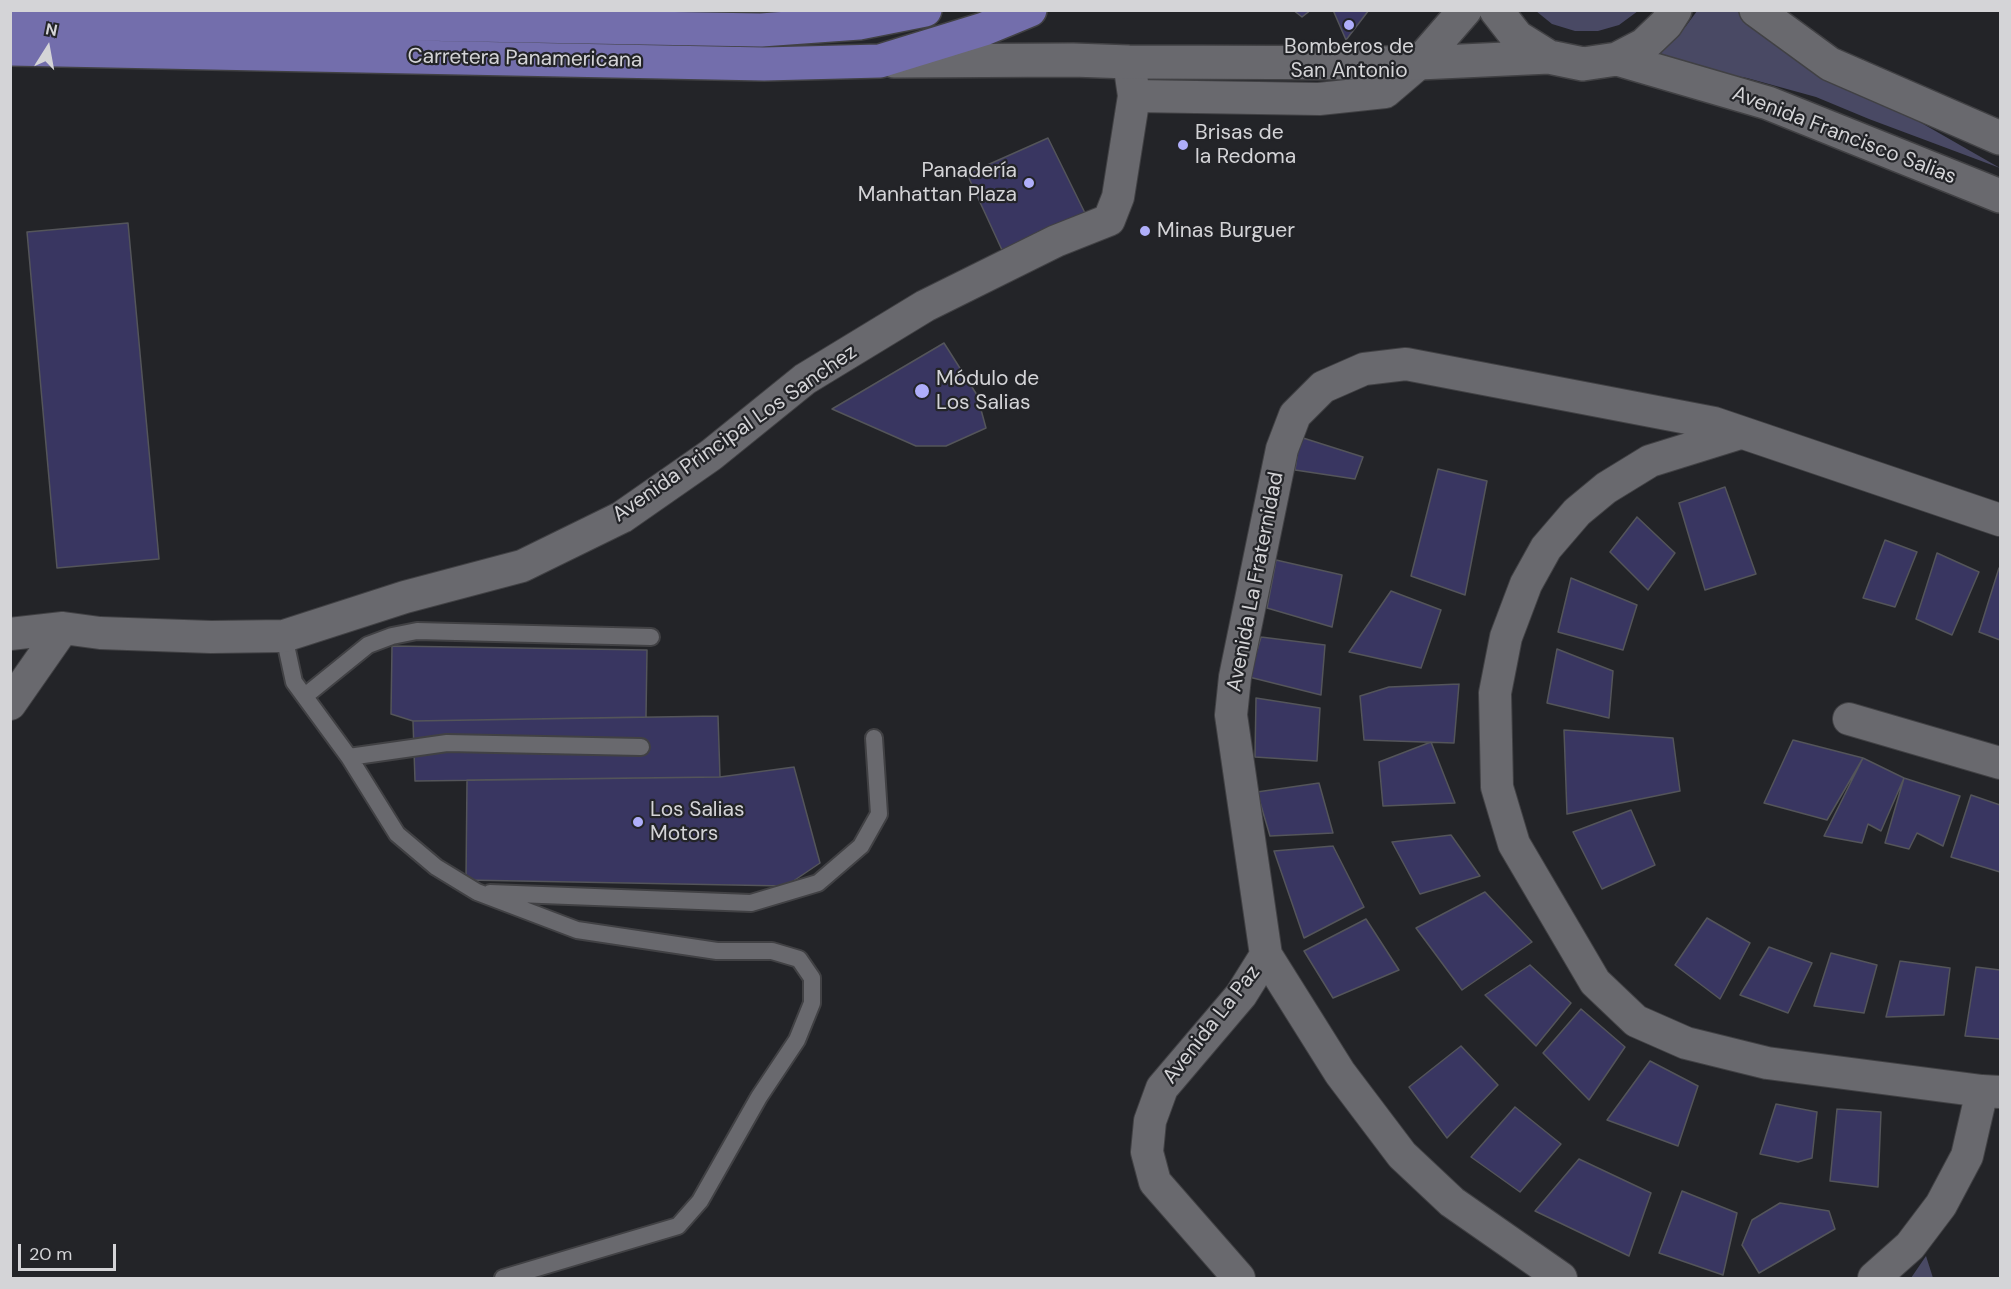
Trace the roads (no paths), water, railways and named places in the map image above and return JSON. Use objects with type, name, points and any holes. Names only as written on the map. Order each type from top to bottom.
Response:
[{"type":"main road","name":"Carretera Panamericana","points":[[10,16],[761,30],[859,23],[926,10]]},
{"type":"main road","name":"Carretera Panamericana","points":[[14,51],[752,64],[880,61],[984,28],[1030,10]]},
{"type":"street","points":[[1134,96],[1319,99],[1385,92],[1419,63],[1465,10]]},
{"type":"street","points":[[1496,10],[1517,37],[1549,57]]},
{"type":"street","points":[[880,61],[1419,63],[1549,57],[1583,64],[1617,59],[1644,45],[1666,24],[1675,10]]},
{"type":"street","points":[[1755,10],[1830,64],[2001,138]]},
{"type":"street","name":"Avenida Francisco Salias","points":[[1617,59],[1768,103],[2001,196]]},
{"type":"street","name":"Avenida Principal Los Sanchez","points":[[10,634],[63,628],[100,633],[211,637],[284,636],[405,597],[522,566],[622,517],[711,455],[805,379],[926,306],[1056,241],[1109,220],[1118,197],[1134,96],[1129,62]]},
{"type":"street","name":"Avenida La Fraternidad","points":[[1561,1278],[1452,1202],[1402,1155],[1340,1073],[1266,955],[1232,715],[1235,677],[1282,449],[1295,415],[1323,387],[1364,369],[1406,364],[1714,423],[2001,520]]},
{"type":"street","points":[[1740,433],[1650,461],[1606,488],[1577,512],[1546,548],[1526,584],[1506,637],[1495,693],[1497,787],[1514,844],[1595,982],[1636,1021],[1686,1043],[1767,1064],[1991,1092],[1966,1156],[1941,1205],[1910,1246],[1874,1278]]},
{"type":"street","points":[[10,704],[63,628]]},
{"type":"street","points":[[1849,718],[2001,764]]},
{"type":"street","name":"Avenida La Paz","points":[[1239,1278],[1155,1182],[1147,1152],[1150,1121],[1162,1088],[1241,995],[1266,955]]},
{"type":"lane","points":[[305,696],[368,645],[392,636],[417,631],[651,637]]},
{"type":"lane","points":[[284,636],[294,682],[349,757],[398,834],[436,867],[477,892],[577,930],[717,951],[772,951],[799,959],[812,978],[812,1003],[797,1040],[759,1096],[700,1201],[678,1226],[503,1278]]},
{"type":"lane","points":[[477,892],[751,903],[818,883],[861,846],[879,814],[874,738]]},
{"type":"lane","points":[[349,757],[447,743],[641,747]]},
{"type":"place","name":"Bomberos de San Antonio","points":[[1349,25]]},
{"type":"place","name":"Brisas de la Redoma","points":[[1183,145]]},
{"type":"place","name":"Panadería Manhattan Plaza","points":[[1029,183]]},
{"type":"place","name":"Minas Burguer","points":[[1145,231]]},
{"type":"place","name":"Módulo de Los Salias","points":[[922,391]]},
{"type":"place","name":"Los Salias Motors","points":[[638,822]]}]
